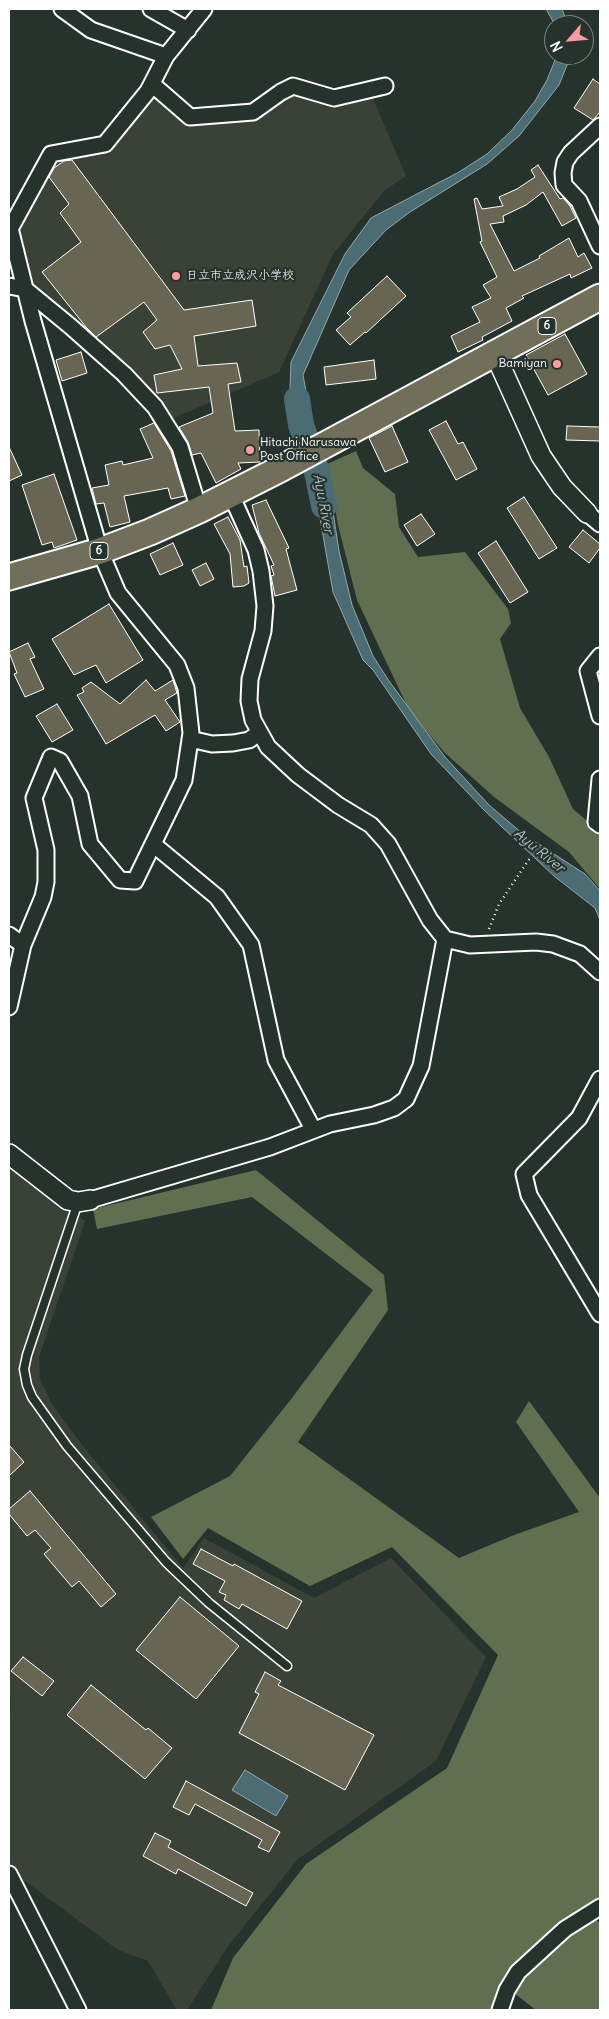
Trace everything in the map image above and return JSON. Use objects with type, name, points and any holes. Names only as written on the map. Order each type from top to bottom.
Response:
[{"type":"highway","name":"6","points":[[9,576],[100,551],[150,532],[231,495],[600,297]]},
{"type":"street","points":[[62,9],[91,30],[166,56]]},
{"type":"street","points":[[151,9],[188,30]]},
{"type":"street","points":[[9,1007],[23,945],[43,897],[46,882],[46,850],[34,798],[51,757],[60,761],[80,796],[90,844],[120,880],[135,880],[184,780],[190,739],[186,688],[177,665],[118,593],[100,551],[24,289],[9,227],[51,154],[105,144],[152,84],[166,56],[204,9]]},
{"type":"street","points":[[152,84],[190,117],[253,112],[281,92],[293,86],[334,98],[385,86]]},
{"type":"street","points":[[600,126],[570,153],[565,162],[563,173],[564,185],[579,201],[600,246]]},
{"type":"street","points":[[9,286],[24,289],[124,374],[155,406],[180,448],[199,510]]},
{"type":"street","points":[[495,354],[541,456],[562,487],[594,519]]},
{"type":"street","points":[[231,495],[256,550],[261,571],[265,606],[263,631],[249,690],[253,720],[259,733],[280,759],[338,805],[371,825],[388,844],[430,920],[445,939],[470,945],[536,942],[553,944],[580,954],[600,972]]},
{"type":"street","points":[[600,656],[588,671],[600,716]]},
{"type":"street","points":[[190,739],[212,744],[233,743],[249,740],[259,733]]},
{"type":"street","points":[[600,779],[596,822],[600,825]]},
{"type":"street","points":[[153,844],[217,897],[251,945],[276,1060],[313,1129]]},
{"type":"street","points":[[9,935],[23,945]]},
{"type":"street","points":[[9,1154],[58,1195],[84,1201],[270,1147],[313,1129],[374,1115],[394,1108],[406,1099],[421,1066],[445,939]]},
{"type":"street","points":[[599,1088],[579,1118],[524,1174],[529,1195],[600,1314]]},
{"type":"street","points":[[9,1874],[78,2010]]},
{"type":"street","points":[[500,2010],[507,1990],[518,1972],[565,1929],[600,1907]]},
{"type":"lane","points":[[84,1201],[27,1355],[24,1369],[32,1398],[67,1446],[166,1562],[209,1603],[287,1666]]},
{"type":"path","points":[[490,945],[487,933],[499,904],[530,858]]},
{"type":"shaded area","name":"日立市立成沢小学校","points":[[155,93],[192,120],[290,95],[371,94],[406,176],[384,191],[333,254],[279,372],[167,421],[32,297],[21,238],[21,229],[50,163],[107,151]]},
{"type":"shaded area","points":[[11,1169],[47,1198],[85,1221],[39,1357],[40,1379],[52,1404],[82,1445],[183,1568],[204,1538],[314,1598],[391,1558],[486,1657],[436,1761],[298,1859],[229,1945],[187,2010],[177,2010],[148,1961],[118,1950],[17,1875],[9,1860],[9,1723],[11,1704],[9,1687],[9,1173]]},
{"type":"green space","points":[[356,451],[363,468],[395,494],[399,527],[418,557],[465,552],[508,609],[511,623],[500,639],[520,708],[549,757],[573,809],[600,832],[600,889],[569,852],[494,797],[444,752],[409,710],[357,600],[338,525],[327,464]]},
{"type":"green space","points":[[256,1170],[384,1275],[388,1310],[298,1442],[459,1558],[514,1535],[579,1512],[516,1422],[529,1401],[600,1498],[600,1910],[595,1919],[600,1923],[600,2010],[536,2010],[501,1983],[490,2010],[211,2010],[233,1958],[306,1864],[447,1768],[498,1655],[392,1547],[310,1586],[208,1528],[183,1559],[151,1517],[230,1476],[292,1398],[373,1290],[252,1197],[97,1229],[93,1209]]},
{"type":"water","points":[[546,9],[562,9],[564,15],[549,15]]},
{"type":"water","points":[[553,65],[567,65],[559,85],[519,136],[487,164],[410,212],[386,230],[349,270],[303,375],[313,430],[297,438],[289,413],[291,362],[345,254],[371,218],[459,172],[487,154],[512,130],[535,101]]},
{"type":"water","points":[[326,466],[339,551],[352,605],[373,656],[445,757],[489,805],[523,834],[585,874],[600,891],[600,920],[595,908],[554,876],[484,810],[431,754],[373,670],[363,660],[333,592],[312,473]]},
{"type":"water","points":[[245,1770],[288,1796],[276,1816],[232,1790]]},
{"type":"building","points":[[593,79],[600,84],[600,112],[593,120],[574,108]]},
{"type":"building","points":[[72,160],[184,310],[252,300],[256,326],[194,336],[198,366],[237,363],[241,382],[228,384],[235,431],[259,430],[260,462],[238,463],[241,469],[216,483],[201,453],[192,455],[188,442],[179,427],[213,413],[209,387],[157,393],[154,375],[182,369],[170,345],[155,349],[143,332],[157,320],[144,302],[96,337],[42,272],[81,242],[60,213],[69,204],[49,177],[54,168],[64,161]]},
{"type":"building","points":[[538,165],[560,199],[563,198],[570,206],[576,218],[562,226],[543,192],[526,205],[503,216],[504,222],[490,224],[514,271],[540,258],[539,256],[569,238],[578,257],[584,253],[592,268],[571,278],[570,274],[522,296],[524,298],[506,308],[512,321],[482,337],[483,340],[458,352],[451,336],[480,322],[472,307],[491,298],[483,285],[497,277],[480,242],[482,241],[474,199],[477,198],[482,209],[503,206],[499,197],[517,189],[535,177],[531,170]]},
{"type":"building","points":[[387,276],[406,296],[366,333],[350,345],[336,330],[351,317],[347,313]]},
{"type":"building","name":"Bamiyan","points":[[565,334],[587,374],[548,395],[526,355]]},
{"type":"building","points":[[81,352],[87,373],[62,381],[56,360]]},
{"type":"building","points":[[374,360],[376,379],[326,385],[324,367]]},
{"type":"building","points":[[446,421],[458,444],[463,442],[477,469],[456,480],[429,430]]},
{"type":"building","points":[[154,423],[171,451],[185,496],[171,499],[168,488],[124,496],[130,522],[110,527],[104,503],[96,504],[92,488],[109,485],[105,465],[122,461],[123,465],[153,458],[140,429]]},
{"type":"building","points":[[392,426],[408,462],[385,472],[369,438]]},
{"type":"building","points":[[567,426],[600,427],[600,441],[566,440]]},
{"type":"building","points":[[9,447],[22,475],[9,481]]},
{"type":"building","points":[[54,474],[77,540],[54,548],[52,542],[42,545],[22,485]]},
{"type":"building","points":[[524,497],[557,548],[539,559],[507,508]]},
{"type":"building","points":[[266,500],[289,548],[286,549],[297,590],[275,596],[271,576],[274,575],[271,566],[274,565],[259,533],[252,505]]},
{"type":"building","points":[[421,514],[435,534],[417,546],[404,525]]},
{"type":"building","points":[[228,517],[240,540],[244,567],[247,566],[249,583],[244,586],[233,587],[230,554],[214,524]]},
{"type":"building","points":[[583,530],[600,544],[600,548],[589,563],[569,547]]},
{"type":"building","points":[[496,541],[528,592],[510,603],[478,553]]},
{"type":"building","points":[[173,543],[183,565],[160,575],[150,554]]},
{"type":"building","points":[[206,563],[214,579],[200,586],[192,570]]},
{"type":"building","points":[[109,604],[143,660],[106,683],[96,665],[74,675],[52,639]]},
{"type":"building","points":[[28,643],[35,657],[30,659],[44,689],[25,697],[14,674],[17,673],[9,652]]},
{"type":"building","points":[[146,680],[155,691],[173,680],[177,693],[165,700],[180,722],[166,731],[155,715],[106,744],[77,695],[84,692],[82,688],[91,682],[120,704]]},
{"type":"building","points":[[57,704],[73,730],[52,742],[36,716]]},
{"type":"building","points":[[9,1445],[24,1462],[9,1476]]},
{"type":"building","points":[[30,1491],[116,1594],[101,1607],[79,1581],[72,1587],[44,1554],[51,1548],[35,1530],[27,1536],[9,1514],[9,1509]]},
{"type":"building","points":[[201,1549],[233,1566],[234,1564],[302,1601],[287,1629],[242,1604],[239,1609],[224,1600],[226,1595],[219,1592],[225,1581],[193,1564]]},
{"type":"building","points":[[180,1597],[239,1646],[196,1699],[136,1650]]},
{"type":"building","points":[[23,1657],[54,1681],[42,1696],[11,1671]]},
{"type":"building","points":[[265,1672],[281,1681],[278,1685],[374,1735],[345,1790],[239,1733],[259,1694],[255,1692]]},
{"type":"building","points":[[91,1685],[146,1730],[148,1728],[172,1748],[145,1779],[67,1715]]},
{"type":"building","points":[[186,1781],[280,1832],[269,1852],[258,1847],[262,1840],[195,1804],[189,1815],[173,1807]]},
{"type":"building","points":[[155,1833],[171,1841],[168,1847],[253,1893],[246,1906],[178,1869],[176,1874],[143,1856]]},
{"type":"waterway","name":"Ayu River","points":[[297,399],[301,425],[317,472],[324,506]]},
{"type":"place","name":"日立市立成沢小学校","points":[[176,276]]},
{"type":"place","name":"Bamiyan","points":[[557,364]]},
{"type":"place","name":"Hitachi Narusawa Post Office","points":[[250,450]]}]
